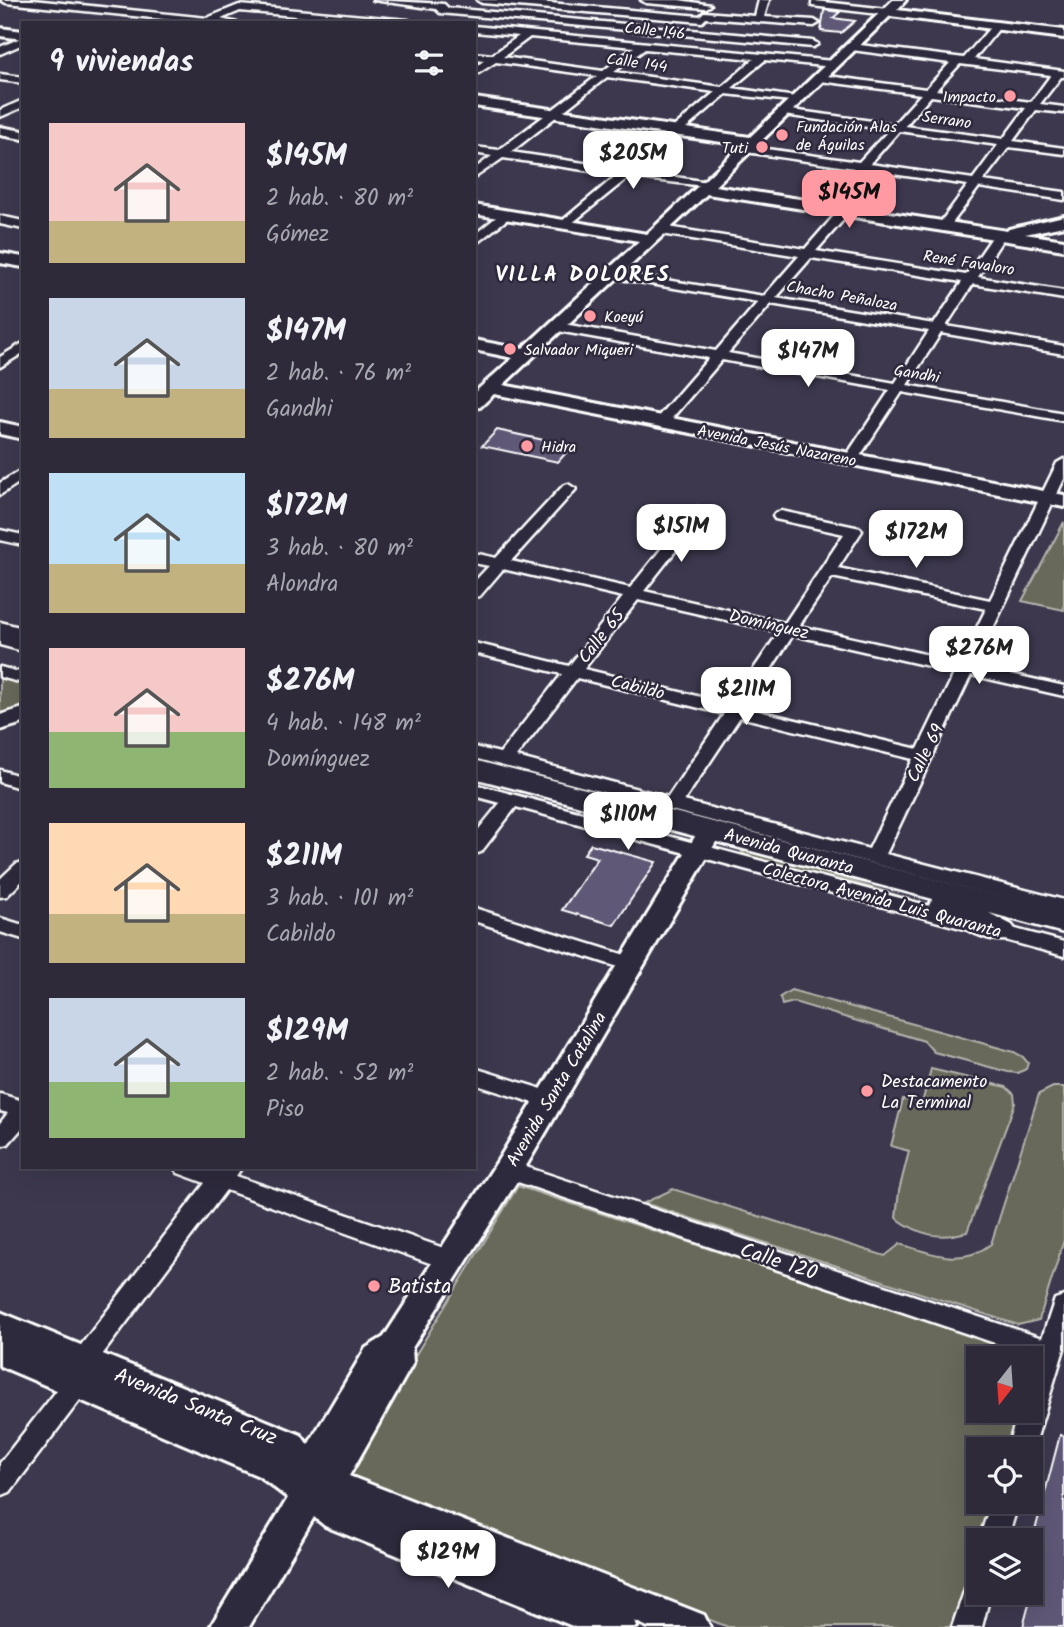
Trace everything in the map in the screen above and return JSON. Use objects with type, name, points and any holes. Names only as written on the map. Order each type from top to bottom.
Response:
[{"type":"highway","points":[[0,637],[21,642]]},
{"type":"highway","points":[[0,651],[21,656]]},
{"type":"highway","name":"Avenida Quaranta","points":[[476,770],[518,791],[878,866],[1064,923]]},
{"type":"highway","points":[[518,791],[568,815]]},
{"type":"highway","points":[[878,866],[1001,932]]},
{"type":"main road","points":[[476,401],[657,234],[900,0]]},
{"type":"main road","points":[[887,12],[1064,34]]},
{"type":"main road","points":[[0,32],[21,37]]},
{"type":"main road","points":[[476,102],[677,131],[749,146]]},
{"type":"main road","points":[[0,131],[21,135]]},
{"type":"main road","points":[[706,187],[1064,245]]},
{"type":"main road","points":[[476,209],[566,224],[657,234]]},
{"type":"main road","points":[[1006,236],[1064,221]]},
{"type":"main road","points":[[1006,236],[1064,227]]},
{"type":"main road","points":[[476,345],[526,355]]},
{"type":"main road","name":"Avenida Jesús Nazareno","points":[[490,388],[1055,499]]},
{"type":"main road","points":[[0,428],[21,433]]},
{"type":"main road","points":[[0,723],[21,716]]},
{"type":"main road","name":"Avenida Santa Catalina","points":[[229,1627],[314,1485],[378,1357],[396,1346],[452,1261],[710,832]]},
{"type":"main road","name":"Avenida Santa Cruz","points":[[0,1325],[80,1372],[314,1485],[691,1627]]},
{"type":"main road","name":"Avenida Santa Cruz","points":[[0,1352],[80,1372]]},
{"type":"main road","name":"Avenida Santa Cruz","points":[[314,1485],[338,1515],[618,1627]]},
{"type":"street","points":[[6,0],[207,21],[239,8],[312,10],[393,21]]},
{"type":"street","points":[[379,0],[566,22],[813,44]]},
{"type":"street","points":[[431,16],[456,0]]},
{"type":"street","points":[[482,0],[579,8],[705,10]]},
{"type":"street","points":[[552,36],[588,0]]},
{"type":"street","points":[[646,0],[759,19],[814,23]]},
{"type":"street","points":[[759,19],[764,0]]},
{"type":"street","points":[[812,61],[816,2],[887,12]]},
{"type":"street","points":[[296,21],[312,10]]},
{"type":"street","points":[[695,50],[705,10]]},
{"type":"street","points":[[824,208],[927,92],[996,26]]},
{"type":"street","name":"Calle 146","points":[[476,29],[833,64]]},
{"type":"street","points":[[476,72],[528,34]]},
{"type":"street","points":[[0,51],[21,39]]},
{"type":"street","points":[[476,174],[643,45]]},
{"type":"street","points":[[852,47],[1061,73]]},
{"type":"street","name":"Calle 144","points":[[476,56],[796,100]]},
{"type":"street","points":[[566,224],[763,57]]},
{"type":"street","points":[[943,227],[1033,106],[1061,73]]},
{"type":"street","points":[[0,77],[21,80]]},
{"type":"street","points":[[820,78],[1064,110]]},
{"type":"street","points":[[0,114],[21,105]]},
{"type":"street","name":"Serrano","points":[[785,112],[1064,151]]},
{"type":"street","points":[[749,146],[861,166],[1064,196]]},
{"type":"street","points":[[476,150],[706,187]]},
{"type":"street","points":[[661,422],[845,211]]},
{"type":"street","points":[[476,239],[508,215]]},
{"type":"street","points":[[0,220],[21,225]]},
{"type":"street","name":"René Favaloro","points":[[657,234],[808,254],[1064,295]]},
{"type":"street","points":[[851,459],[938,329],[1006,236]]},
{"type":"street","name":"Chacho Peñaloza","points":[[614,274],[1064,350]]},
{"type":"street","name":"Gandhi","points":[[558,327],[1064,416]]},
{"type":"street","points":[[0,342],[21,347]]},
{"type":"street","points":[[0,363],[21,348]]},
{"type":"street","name":"Calle 69","points":[[878,866],[923,756],[996,606],[1055,499],[1064,463]]},
{"type":"street","points":[[0,490],[21,474]]},
{"type":"street","points":[[476,590],[568,489]]},
{"type":"street","name":"Calle 65","points":[[504,760],[698,512]]},
{"type":"street","points":[[673,804],[854,531],[781,516]]},
{"type":"street","points":[[0,535],[21,540]]},
{"type":"street","name":"Domínguez","points":[[476,558],[1064,691]]},
{"type":"street","points":[[829,570],[996,606]]},
{"type":"street","points":[[0,627],[21,632]]},
{"type":"street","name":"Cabildo","points":[[476,648],[923,756]]},
{"type":"street","points":[[0,672],[21,677]]},
{"type":"street","points":[[476,753],[673,804],[710,832]]},
{"type":"street","points":[[0,776],[21,782]]},
{"type":"street","points":[[476,790],[518,791]]},
{"type":"street","points":[[476,845],[518,791]]},
{"type":"street","points":[[568,815],[710,832]]},
{"type":"street","name":"Colectora Avenida Luis Quaranta","points":[[710,832],[1001,932],[1064,949]]},
{"type":"street","points":[[878,866],[1064,907]]},
{"type":"street","points":[[0,891],[21,870]]},
{"type":"street","points":[[476,915],[631,964]]},
{"type":"street","points":[[0,925],[21,931]]},
{"type":"street","points":[[476,1077],[550,1100]]},
{"type":"street","points":[[0,1102],[21,1110]]},
{"type":"street","points":[[0,1138],[21,1113]]},
{"type":"street","points":[[199,1169],[226,1173],[452,1261]]},
{"type":"street","name":"Calle 120","points":[[508,1170],[1050,1351]]},
{"type":"street","points":[[0,1484],[226,1173]]},
{"type":"street","points":[[1025,1437],[1064,1306]]},
{"type":"street","points":[[967,1627],[973,1605]]},
{"type":"green space","points":[[1064,522],[1064,610],[1022,601]]},
{"type":"green space","points":[[0,676],[21,681],[21,711],[0,717]]},
{"type":"green space","points":[[748,850],[920,902],[742,852]]},
{"type":"green space","points":[[791,990],[1014,1052],[1028,1063],[1026,1069],[1018,1073],[1008,1072],[934,1052],[924,1041],[794,1002],[782,1005],[780,997]]},
{"type":"green space","points":[[931,1069],[1006,1087],[1014,1094],[1015,1103],[967,1232],[947,1236],[921,1232],[896,1218],[899,1191],[909,1151],[891,1146],[903,1099],[922,1103]]},
{"type":"green space","points":[[1053,1087],[1064,1087],[1064,1240],[1039,1320],[1018,1325],[644,1203],[673,1189],[885,1256],[900,1244],[947,1256],[969,1255],[991,1244],[1039,1094]]},
{"type":"green space","points":[[518,1186],[1004,1346],[966,1346],[966,1423],[1017,1423],[1013,1437],[966,1437],[966,1514],[989,1514],[985,1528],[966,1528],[966,1588],[954,1627],[728,1627],[342,1476]]},
{"type":"building","points":[[824,10],[840,12],[833,18],[855,21],[841,33],[821,31]]},
{"type":"building","name":"Hidra","points":[[497,430],[572,446],[558,462],[482,446]]},
{"type":"building","points":[[591,844],[656,862],[614,925],[562,910],[598,858],[584,854]]},
{"type":"building","points":[[1060,1435],[1064,1436],[1064,1627],[1023,1627],[1029,1605],[1043,1605],[1043,1528],[1036,1528],[1039,1514],[1043,1514],[1043,1500]]},
{"type":"place","name":"Impacto","points":[[1010,96]]},
{"type":"place","name":"Fundación Alas de Águilas","points":[[782,135]]},
{"type":"place","name":"Tuti","points":[[762,147]]},
{"type":"place","name":"Koeyú","points":[[590,316]]},
{"type":"place","name":"Salvador Miqueri","points":[[510,349]]},
{"type":"place","name":"Hidra","points":[[527,446]]},
{"type":"place","name":"Destacamento La Terminal","points":[[867,1091]]},
{"type":"place","name":"Batista","points":[[374,1286]]},
{"type":"district","name":"VILLA DOLORES","points":[[583,274]]}]
